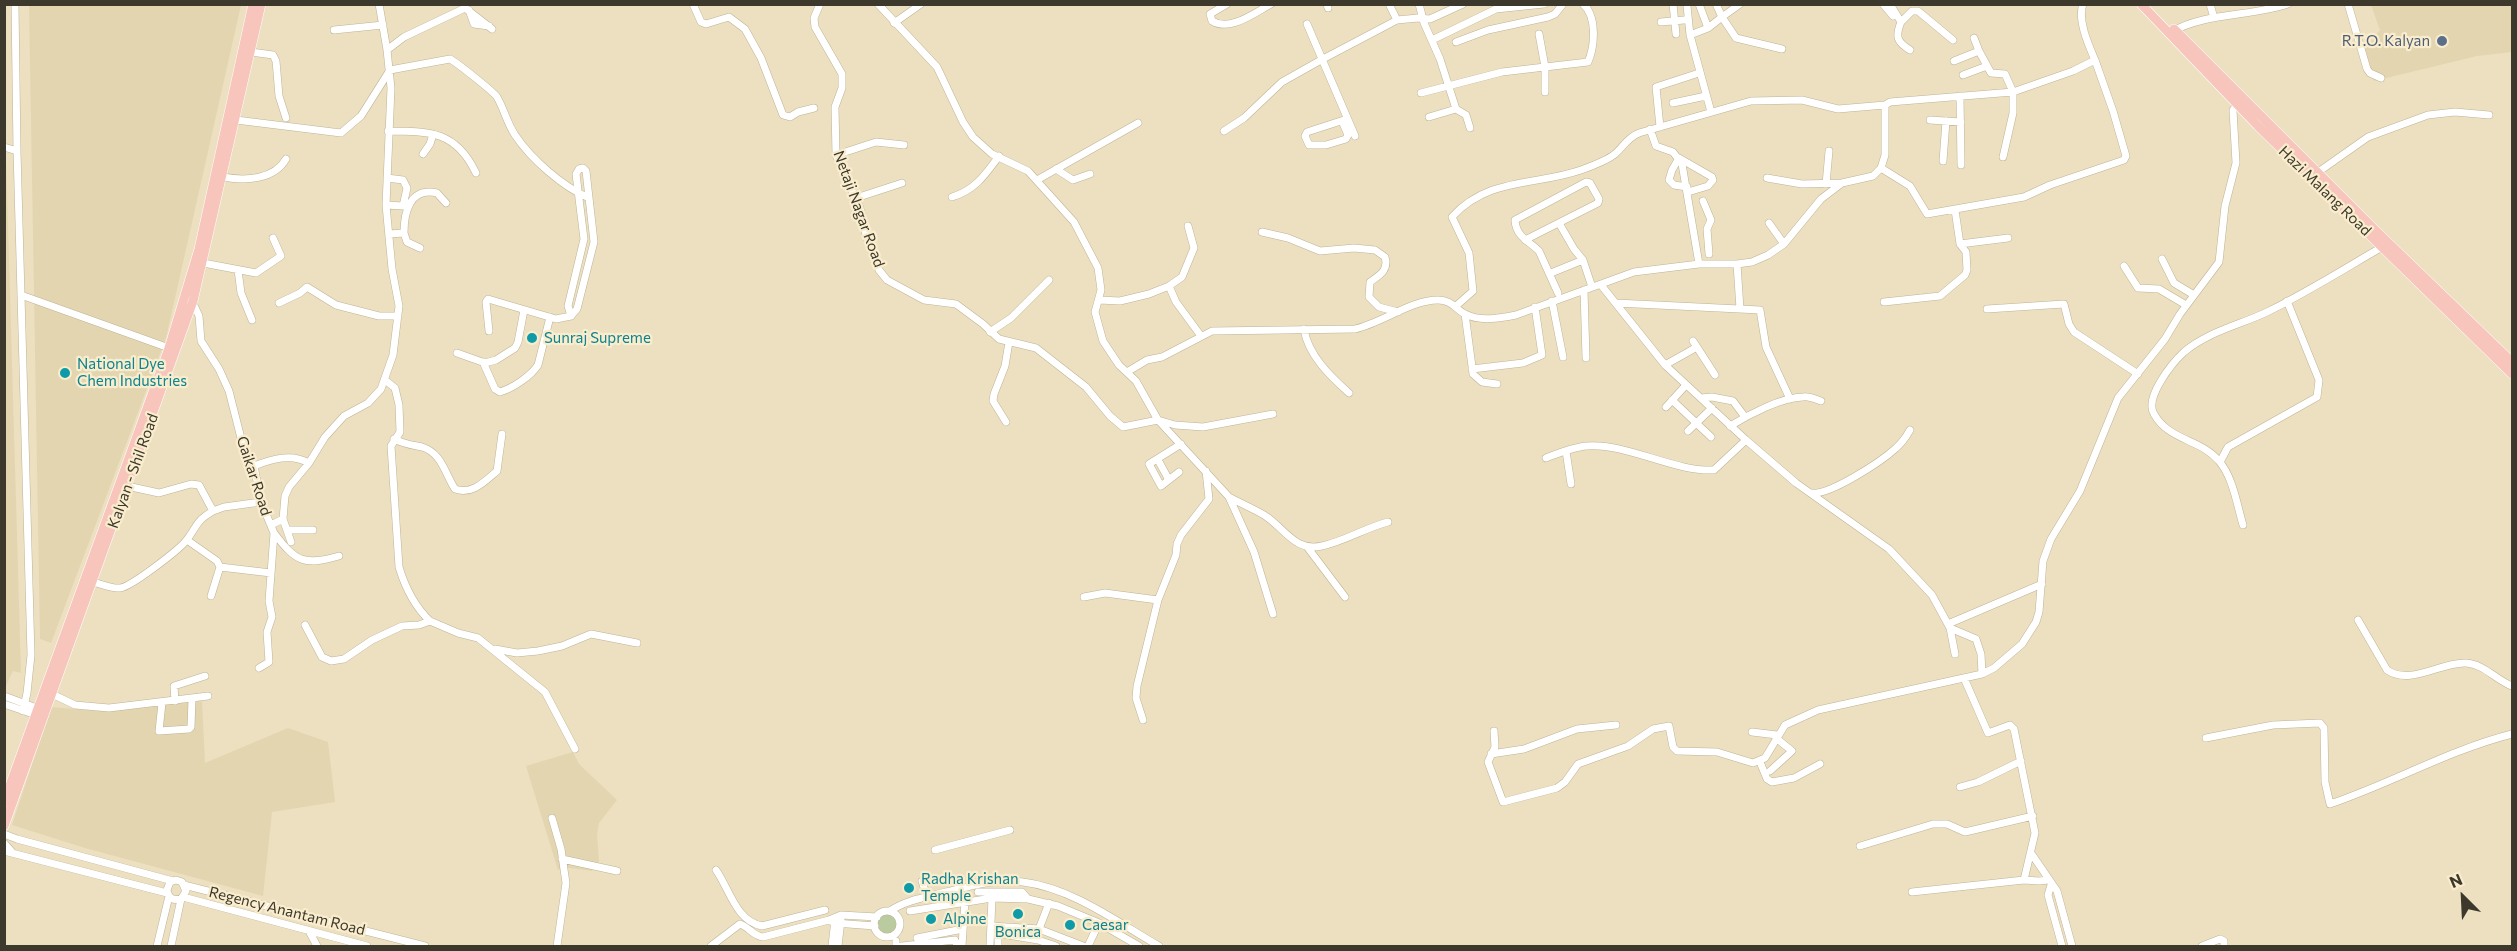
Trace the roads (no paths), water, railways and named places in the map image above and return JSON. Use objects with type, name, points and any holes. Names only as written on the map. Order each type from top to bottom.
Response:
[{"type":"main road","name":"Kalyan - Shil Road","points":[[4,802],[52,694],[93,582],[111,519],[127,486],[189,300],[254,4]]},
{"type":"main road","name":"Kalyan - Shil Road","points":[[4,826],[169,348],[203,263],[261,4]]},
{"type":"main road","name":"Hazi Malang Road","points":[[2141,4],[2314,174],[2512,362]]},
{"type":"main road","name":"Hazi Malang Road","points":[[2149,4],[2172,32]]},
{"type":"main road","name":"Hazi Malang Road","points":[[2314,174],[2382,247],[2512,374]]},
{"type":"street","points":[[15,4],[31,655],[27,693],[22,711]]},
{"type":"street","points":[[379,4],[390,70],[386,205],[392,269],[399,306],[393,355],[385,380],[395,388],[399,405],[400,432],[392,443],[399,567],[412,598],[430,621],[458,633],[478,638],[545,692],[575,749]]},
{"type":"street","points":[[693,4],[701,22],[706,24],[729,17],[745,29],[761,57],[783,115],[790,117],[798,112],[814,108]]},
{"type":"street","name":"Netaji Nagar Road","points":[[820,4],[814,18],[815,27],[842,74],[842,88],[835,107],[836,155],[856,198],[879,270],[887,280],[924,300],[956,304],[999,339],[1036,348],[1071,378],[1086,387],[1118,425],[1123,427],[1158,420]]},
{"type":"street","points":[[878,4],[937,67],[963,122],[973,137],[992,154],[1028,171],[1074,222],[1096,261],[1101,290],[1095,312],[1103,341],[1141,389],[1158,420],[1229,496],[1265,516],[1294,543],[1308,548],[1324,546],[1371,526],[1388,522]]},
{"type":"street","points":[[894,23],[921,4]]},
{"type":"street","points":[[1227,4],[1210,14],[1212,21],[1222,26],[1231,24],[1271,4]]},
{"type":"street","points":[[1389,4],[1397,20]]},
{"type":"street","points":[[1419,4],[1456,109],[1466,115],[1470,128]]},
{"type":"street","points":[[1224,131],[1244,118],[1282,82],[1321,60],[1397,20],[1430,19],[1463,4]]},
{"type":"street","points":[[1432,40],[1496,9],[1544,4]]},
{"type":"street","points":[[1456,42],[1488,30],[1548,17],[1555,14],[1563,4]]},
{"type":"street","points":[[1421,93],[1502,72],[1588,62],[1591,55],[1593,31],[1591,14],[1583,4]]},
{"type":"street","points":[[1673,4],[1676,34]]},
{"type":"street","points":[[1699,4],[1708,28]]},
{"type":"street","points":[[1716,4],[1736,38],[1782,49]]},
{"type":"street","points":[[1690,35],[1708,28],[1740,4]]},
{"type":"street","points":[[1883,4],[1899,21]]},
{"type":"street","points":[[1890,4],[1899,21],[1896,38],[1898,43],[1910,50]]},
{"type":"street","points":[[1881,168],[1910,186],[1919,198],[1924,213],[1955,210],[2024,197],[2050,184],[2126,159],[2113,111],[2082,19],[2083,4]]},
{"type":"street","points":[[2210,4],[2214,18]]},
{"type":"street","points":[[2172,32],[2214,18],[2270,11],[2288,4]]},
{"type":"street","points":[[2348,4],[2367,69],[2381,78]]},
{"type":"street","points":[[1687,6],[1690,35],[1711,112]]},
{"type":"street","points":[[387,50],[404,37],[460,9],[469,10],[490,28]]},
{"type":"street","points":[[1899,21],[1912,11],[1918,11],[1953,40]]},
{"type":"street","points":[[1661,22],[1684,20]]},
{"type":"street","points":[[1307,24],[1345,120],[1355,136]]},
{"type":"street","points":[[334,30],[383,25]]},
{"type":"street","points":[[1539,34],[1545,67],[1545,92]]},
{"type":"street","points":[[1974,39],[1992,73],[2005,74],[2013,92],[2013,112],[2003,157]]},
{"type":"street","points":[[1954,61],[1980,51]]},
{"type":"street","points":[[251,52],[273,55],[276,61],[279,96],[286,117]]},
{"type":"street","points":[[236,120],[341,134],[361,116],[390,70],[442,59],[457,62],[470,76],[494,93],[521,144],[568,188],[589,198]]},
{"type":"street","points":[[1456,306],[1473,291],[1469,253],[1453,219],[1455,213],[1478,195],[1504,185],[1527,183],[1580,171],[1618,152],[1629,137],[1751,101],[1802,100],[1838,109],[1885,105],[1900,100],[2013,92],[2073,71],[2095,60]]},
{"type":"street","points":[[1963,75],[1987,66]]},
{"type":"street","points":[[1660,127],[1656,87],[1699,73]]},
{"type":"street","points":[[1673,103],[1705,95]]},
{"type":"street","points":[[1960,96],[1961,165]]},
{"type":"street","points":[[1494,731],[1495,747],[1488,762],[1503,802],[1557,788],[1565,782],[1578,764],[1628,746],[1653,729],[1666,726],[1670,729],[1672,744],[1677,751],[1717,753],[1747,763],[1760,762],[1765,758],[1785,725],[1818,710],[1982,674],[1994,668],[2022,644],[2036,622],[2043,561],[2050,539],[2080,491],[2118,398],[2165,339],[2186,305],[2219,262],[2224,206],[2236,163],[2233,110],[2240,102]]},
{"type":"street","points":[[1767,178],[1802,183],[1842,183],[1873,176],[1881,168],[1885,155],[1885,105]]},
{"type":"street","points":[[1429,117],[1456,109]]},
{"type":"street","points":[[2314,174],[2368,137],[2428,115],[2455,112],[2489,116]]},
{"type":"street","points":[[1345,120],[1348,135],[1346,139],[1326,146],[1309,146],[1305,136],[1307,132],[1345,120]]},
{"type":"street","points":[[1930,120],[1961,122]]},
{"type":"street","points":[[1942,160],[1946,121]]},
{"type":"street","points":[[1037,180],[1138,123]]},
{"type":"street","points":[[1650,129],[1656,146],[1673,152],[1679,158],[1712,177],[1713,180],[1708,186],[1687,190],[1674,185],[1669,180],[1679,158]]},
{"type":"street","points":[[388,131],[442,136],[458,146],[476,173]]},
{"type":"street","points":[[423,154],[433,134]]},
{"type":"street","points":[[836,155],[876,142],[904,145]]},
{"type":"street","points":[[4,147],[17,151]]},
{"type":"street","points":[[1826,183],[1829,151]]},
{"type":"street","points":[[952,197],[977,185],[999,156]]},
{"type":"street","points":[[1679,158],[1687,190],[1698,264]]},
{"type":"street","points":[[223,177],[236,179],[264,176],[282,166],[286,159]]},
{"type":"street","points":[[489,332],[487,299],[550,317],[571,316],[577,309],[593,250],[594,234],[586,171],[583,168],[577,171],[584,235],[583,248],[568,306],[571,316]]},
{"type":"street","points":[[1056,169],[1073,180],[1090,174]]},
{"type":"street","points":[[386,205],[403,206],[407,188],[403,180],[387,178]]},
{"type":"street","points":[[1526,240],[1598,203],[1599,199],[1588,182],[1515,220],[1518,233],[1526,240],[1539,251],[1551,273],[1558,293]]},
{"type":"street","points":[[856,198],[902,183]]},
{"type":"street","points":[[1127,372],[1147,360],[1162,357],[1201,336],[1223,329],[1355,329],[1378,323],[1400,312],[1432,301],[1448,301],[1465,314],[1499,318],[1516,315],[1634,272],[1698,264],[1752,262],[1784,244],[1821,199],[1842,183]]},
{"type":"street","points":[[420,248],[407,242],[404,233],[404,215],[411,201],[418,194],[426,192],[437,193],[446,203]]},
{"type":"street","points":[[1703,201],[1711,220],[1707,231],[1709,254]]},
{"type":"street","points":[[1884,302],[1899,302],[1943,294],[1966,273],[1966,252],[1960,244],[1955,210]]},
{"type":"street","points":[[1559,223],[1583,260],[1592,287]]},
{"type":"street","points":[[1769,224],[1784,244]]},
{"type":"street","points":[[1099,300],[1128,299],[1169,286],[1182,277],[1193,252],[1188,226]]},
{"type":"street","points":[[1694,232],[1707,231]]},
{"type":"street","points":[[1262,232],[1288,238],[1320,251],[1354,248],[1375,250],[1385,256],[1386,262],[1383,272],[1370,282],[1369,297],[1379,308],[1400,312]]},
{"type":"street","points":[[389,234],[404,233]]},
{"type":"street","points":[[584,235],[594,234]]},
{"type":"street","points":[[203,263],[256,273],[281,256],[273,237]]},
{"type":"street","points":[[1960,244],[2008,238]]},
{"type":"street","points":[[2243,525],[2227,474],[2220,462],[2209,451],[2181,439],[2160,424],[2152,411],[2151,400],[2158,385],[2184,352],[2213,335],[2267,312],[2382,247]]},
{"type":"street","points":[[583,248],[593,250]]},
{"type":"street","points":[[2162,259],[2174,283],[2194,295]]},
{"type":"street","points":[[1551,273],[1583,260]]},
{"type":"street","points":[[1737,264],[1740,309]]},
{"type":"street","points":[[2124,266],[2138,288],[2159,289],[2186,305]]},
{"type":"street","points":[[238,270],[242,293],[252,320]]},
{"type":"street","points":[[990,332],[1011,318],[1049,280]]},
{"type":"street","points":[[1601,285],[1665,366],[1730,426],[1811,493],[1889,549],[1932,595],[1949,626],[1954,654]]},
{"type":"street","points":[[1169,286],[1176,302],[1201,336]]},
{"type":"street","points":[[279,303],[300,293],[306,287],[336,305],[378,316],[398,316]]},
{"type":"street","points":[[1584,290],[1586,358]]},
{"type":"street","points":[[21,295],[169,348]]},
{"type":"street","name":"Gaikar Road","points":[[189,300],[199,316],[201,341],[224,379],[243,446],[254,466],[261,502],[271,525],[283,519],[285,496],[325,437],[344,416],[372,398],[381,389],[385,380]]},
{"type":"street","points":[[1552,301],[1563,357]]},
{"type":"street","points":[[2220,462],[2228,447],[2316,397],[2319,380],[2287,301]]},
{"type":"street","points":[[1616,303],[1760,310],[1766,347],[1790,399]]},
{"type":"street","points":[[1988,309],[2064,304],[2069,324],[2074,332],[2138,374]]},
{"type":"street","points":[[1472,369],[1523,363],[1542,355],[1535,307]]},
{"type":"street","points":[[457,353],[483,362],[496,360],[517,345],[524,309]]},
{"type":"street","points":[[1465,314],[1475,377],[1482,382],[1497,384]]},
{"type":"street","points":[[483,362],[495,388],[500,392],[508,389],[534,371],[538,365],[550,317]]},
{"type":"street","points":[[1304,329],[1308,345],[1336,381],[1349,393]]},
{"type":"street","points":[[1006,422],[993,401],[1005,366],[1010,342]]},
{"type":"street","points":[[1665,366],[1695,344],[1715,375]]},
{"type":"street","points":[[1666,407],[1686,384]]},
{"type":"street","points":[[1730,426],[1744,417],[1790,399],[1805,396],[1821,402]]},
{"type":"street","points":[[1701,398],[1712,397],[1732,401],[1744,417]]},
{"type":"street","points":[[1672,400],[1711,437]]},
{"type":"street","points":[[1688,431],[1712,408]]},
{"type":"street","points":[[1158,420],[1175,425],[1203,427],[1273,414]]},
{"type":"street","points":[[1811,493],[1823,493],[1874,465],[1899,447],[1910,430]]},
{"type":"street","points":[[392,443],[430,451],[440,459],[455,489],[464,492],[474,489],[497,471],[502,434]]},
{"type":"street","points":[[1546,458],[1587,446],[1697,469],[1714,470],[1746,440]]},
{"type":"street","points":[[1179,472],[1160,485],[1149,464],[1181,444]]},
{"type":"street","points":[[1566,451],[1571,484]]},
{"type":"street","points":[[254,466],[274,459],[302,459],[309,463]]},
{"type":"street","points":[[1158,460],[1169,480]]},
{"type":"street","points":[[1143,720],[1136,698],[1137,686],[1158,600],[1181,535],[1209,499],[1206,471]]},
{"type":"street","points":[[127,486],[159,493],[191,484],[199,485],[213,511]]},
{"type":"street","points":[[1229,496],[1254,552],[1273,614]]},
{"type":"street","points":[[93,582],[120,588],[131,585],[187,540],[200,519],[224,507],[261,502]]},
{"type":"street","points":[[283,519],[291,542]]},
{"type":"street","points":[[271,525],[274,533],[291,555],[308,563],[339,556]]},
{"type":"street","points":[[287,530],[313,530]]},
{"type":"street","points":[[259,668],[269,662],[267,632],[272,617],[269,601],[274,533]]},
{"type":"street","points":[[187,540],[217,561],[220,567],[211,596]]},
{"type":"street","points":[[1308,548],[1345,597]]},
{"type":"street","points":[[220,567],[271,573]]},
{"type":"street","points":[[1949,626],[2042,584]]},
{"type":"street","points":[[1084,597],[1105,592],[1158,600]]},
{"type":"street","points":[[2358,620],[2387,670],[2393,675],[2407,676],[2466,663],[2487,670],[2512,686]]},
{"type":"street","points":[[305,626],[322,657],[331,661],[344,659],[372,640],[402,626],[419,625],[430,621]]},
{"type":"street","points":[[1949,626],[1976,639],[1981,654],[1982,674]]},
{"type":"street","points":[[492,649],[517,653],[538,651],[562,646],[591,634],[638,643]]},
{"type":"street","points":[[175,701],[174,686],[205,676]]},
{"type":"street","points":[[1964,678],[1988,733],[2010,725],[2014,729],[2035,833],[2024,880]]},
{"type":"street","points":[[52,694],[75,705],[109,708],[208,696]]},
{"type":"street","points":[[4,696],[24,702],[42,713]]},
{"type":"street","points":[[162,703],[159,730],[189,729],[192,699]]},
{"type":"street","points":[[4,704],[22,711],[42,713]]},
{"type":"street","points":[[2206,738],[2273,725],[2320,723],[2324,728],[2325,782],[2330,804],[2370,790],[2485,741],[2512,734]]},
{"type":"street","points":[[1491,754],[1524,749],[1577,729],[1616,725]]},
{"type":"street","points":[[1752,732],[1777,737],[1792,751],[1770,771]]},
{"type":"street","points":[[1959,787],[1978,782],[2021,761]]},
{"type":"street","points":[[1760,762],[1767,778],[1772,782],[1794,778],[1820,764]]},
{"type":"street","points":[[1860,846],[1933,824],[1947,824],[1965,832],[2032,816]]},
{"type":"street","points":[[552,818],[566,883],[557,946]]},
{"type":"street","points":[[935,850],[1010,830]]},
{"type":"street","points":[[4,834],[179,881],[184,885],[186,891],[182,898],[171,946]]},
{"type":"street","points":[[13,853],[17,839]]},
{"type":"street","points":[[4,843],[13,853]]},
{"type":"street","points":[[4,851],[80,870],[168,895],[174,899],[182,898]]},
{"type":"street","points":[[2031,853],[2057,891],[2072,946]]},
{"type":"street","points":[[80,870],[83,857]]},
{"type":"street","points":[[562,859],[617,871]]},
{"type":"street","points":[[716,870],[742,922],[755,935],[763,937],[836,919],[877,916],[883,912],[890,912],[895,914],[900,921],[898,943]]},
{"type":"street","points":[[1912,892],[2024,880],[2049,882]]},
{"type":"street","points":[[157,946],[168,895],[167,887],[173,881]]},
{"type":"street","points":[[922,881],[927,897]]},
{"type":"street","points":[[978,891],[992,882],[1022,881],[1058,889],[1159,946]]},
{"type":"street","points":[[2049,882],[2048,895],[2062,946]]},
{"type":"street","name":"Regency Anantam Road","points":[[184,885],[425,946]]},
{"type":"street","points":[[890,912],[902,904],[927,897],[978,891],[1022,892],[1028,898]]},
{"type":"street","name":"Regency Anantam Road","points":[[182,898],[367,946]]},
{"type":"street","points":[[990,946],[992,898]]},
{"type":"street","points":[[910,911],[965,900],[1028,898],[1049,903],[1099,923],[1139,946]]},
{"type":"street","points":[[962,946],[965,900]]},
{"type":"street","points":[[245,914],[250,901]]},
{"type":"street","points":[[1039,929],[1049,903]]},
{"type":"street","points":[[711,946],[742,922],[762,926],[825,910]]},
{"type":"street","points":[[289,926],[294,913]]},
{"type":"street","points":[[874,926],[877,916]]},
{"type":"street","points":[[836,919],[874,926],[881,935],[898,943],[956,940],[957,946]]},
{"type":"street","points":[[832,946],[836,919]]},
{"type":"street","points":[[836,919],[838,946]]},
{"type":"street","points":[[1088,946],[1099,923]]},
{"type":"street","points":[[991,926],[1039,929],[1083,946]]},
{"type":"street","points":[[917,938],[963,929]]},
{"type":"street","points":[[309,931],[317,946]]},
{"type":"street","points":[[998,946],[998,936],[1002,934],[1038,940],[1056,946]]},
{"type":"street","points":[[2202,946],[2220,939],[2224,941],[2224,946]]},
{"type":"place","name":"R.T.O. Kalyan","points":[[2442,41]]},
{"type":"place","name":"Sunraj Supreme","points":[[532,338]]},
{"type":"place","name":"National Dye Chem Industries","points":[[65,373]]},
{"type":"place","name":"Radha Krishan Temple","points":[[909,888]]},
{"type":"place","name":"Bonica","points":[[1018,914]]},
{"type":"place","name":"Alpine","points":[[931,919]]},
{"type":"place","name":"Caesar","points":[[1070,925]]}]
